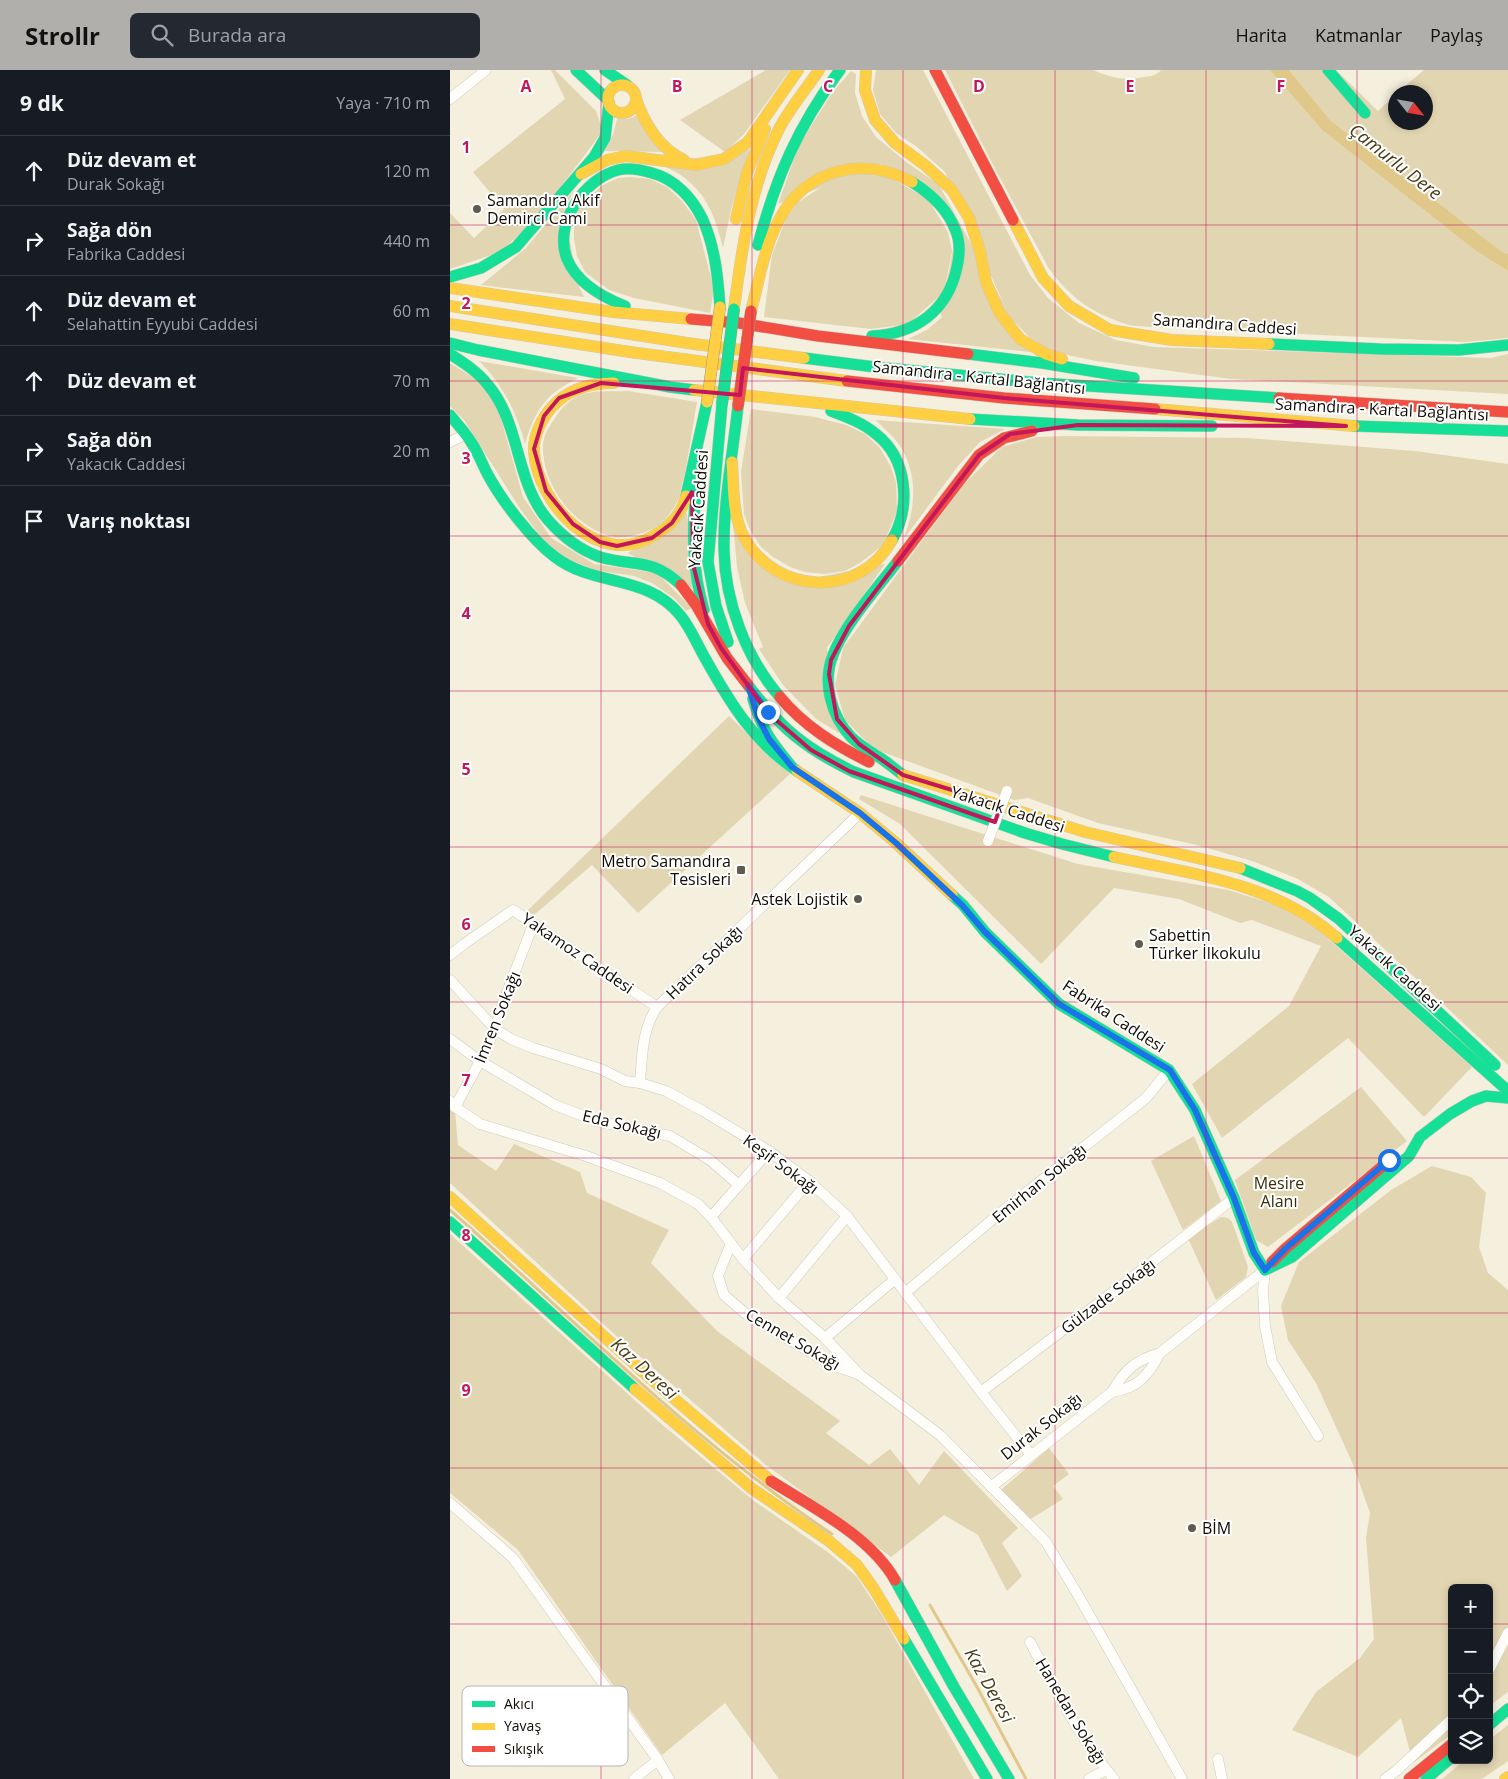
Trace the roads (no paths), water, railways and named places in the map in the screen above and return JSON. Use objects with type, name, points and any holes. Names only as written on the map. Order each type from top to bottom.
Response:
[{"type":"main road","points":[[576,70],[616,111],[625,113],[633,108],[636,100]]},
{"type":"main road","points":[[605,70],[634,91],[636,100],[654,137],[666,151],[696,165]]},
{"type":"main road","points":[[581,174],[607,160],[626,156],[696,165],[724,159],[748,142],[799,70]]},
{"type":"main road","points":[[734,227],[747,174],[763,132],[799,70]]},
{"type":"main road","name":"Yakacık Caddesi","points":[[819,70],[777,133],[752,203],[742,252],[722,404],[708,562],[716,606],[731,649],[748,685],[768,712],[795,738],[822,757],[849,771],[1078,849],[1233,883],[1266,894],[1304,914],[1331,932],[1508,1091]]},
{"type":"main road","points":[[751,311],[756,255],[767,208],[785,160],[810,113],[840,70]]},
{"type":"main road","points":[[866,70],[865,90],[875,120],[895,143],[926,166],[952,190],[969,218],[980,251],[986,282],[999,312],[1020,339],[1046,354],[1128,377]]},
{"type":"main road","name":"Samandıra Caddesi","points":[[935,70],[1043,278],[1070,306],[1110,330],[1172,340],[1380,348],[1459,350],[1508,345]]},
{"type":"main road","points":[[1328,70],[1365,113]]},
{"type":"main road","points":[[450,277],[482,268],[516,246],[594,158],[605,138],[609,115],[609,95],[614,88],[622,85],[627,86]]},
{"type":"main road","points":[[751,311],[774,230],[785,209],[800,191],[817,180],[837,171],[860,167],[898,175],[920,186],[938,202],[949,216],[960,248],[953,288],[946,300],[930,316],[906,331],[880,336],[818,336]]},
{"type":"main road","points":[[680,317],[636,310],[602,297],[578,276],[567,259],[564,242],[568,215],[575,202],[586,189],[602,177],[618,170],[640,170],[661,176],[674,182],[695,204],[706,228],[717,266],[720,306]]},
{"type":"main road","points":[[708,624],[698,591],[693,564],[692,525],[720,306],[728,262]]},
{"type":"main road","points":[[450,288],[613,312],[739,323],[818,336],[1042,363],[1128,377],[1318,401]]},
{"type":"main road","name":"Samandıra - Kartal Bağlantısı","points":[[450,306],[694,344],[866,366],[1040,383],[1508,412]]},
{"type":"main road","name":"Yakacık Caddesi","points":[[751,311],[724,528],[724,561],[729,597],[741,632],[762,673],[788,708],[812,729],[851,753],[903,775],[1085,832],[1245,869],[1297,891],[1325,908],[1346,925],[1508,1077]]},
{"type":"main road","name":"Samandıra - Kartal Bağlantısı","points":[[450,324],[630,352],[826,378],[1004,398],[1346,426],[1508,431]]},
{"type":"main road","points":[[450,343],[670,388]]},
{"type":"main road","points":[[450,354],[485,379],[502,405],[529,489],[546,518],[570,542],[594,555],[611,560],[637,562],[662,570],[684,590],[708,624],[721,648],[748,685],[758,717],[769,739],[792,767]]},
{"type":"main road","points":[[707,402],[683,505],[672,523],[652,538],[636,545],[617,546],[600,542],[573,524],[546,491],[539,475],[534,449],[544,416],[559,398],[580,387],[601,383],[670,388],[976,420],[1078,425],[1346,426]]},
{"type":"main road","points":[[732,462],[736,513],[740,528],[751,550],[775,570],[790,578],[824,584],[839,582],[878,561],[899,528],[903,511],[904,489],[901,474],[889,447],[866,427],[849,418],[794,401]]},
{"type":"main road","points":[[450,415],[466,434],[489,477],[507,504],[536,539],[555,557],[568,566],[583,572],[636,585],[650,591],[680,614],[742,719],[762,741],[792,767]]},
{"type":"main road","points":[[903,775],[883,759],[859,744],[837,719],[832,705],[829,674],[831,660],[839,642],[855,618],[979,455],[1010,434],[1078,425]]},
{"type":"main road","name":"Fabrika Caddesi","points":[[792,767],[860,813],[896,843],[962,905],[985,932],[1059,1004],[1170,1070],[1195,1110],[1234,1198],[1254,1253],[1265,1270]]},
{"type":"main road","name":"Durak Sokağı","points":[[1265,1270],[1292,1242],[1389,1160],[1450,1114],[1472,1101],[1486,1096],[1508,1098]]},
{"type":"main road","points":[[450,1197],[716,1436],[767,1478],[840,1525],[872,1550],[892,1575],[954,1687],[1009,1779]]},
{"type":"main road","points":[[450,1222],[637,1391],[751,1488],[829,1541],[857,1565],[874,1589],[987,1779]]},
{"type":"main road","points":[[1493,1713],[1508,1702]]},
{"type":"main road","points":[[1493,1722],[1508,1709]]},
{"type":"main road","points":[[1409,1779],[1448,1747]]},
{"type":"main road","points":[[1426,1779],[1448,1760]]},
{"type":"street","points":[[450,99],[486,70]]},
{"type":"street","points":[[450,442],[466,434]]},
{"type":"street","points":[[988,841],[1007,791]]},
{"type":"street","name":"Hatıra Sokağı","points":[[657,1007],[860,813]]},
{"type":"street","name":"Yakamoz Caddesi","points":[[450,955],[513,910],[657,1007]]},
{"type":"street","name":"İmren Sokağı","points":[[453,1104],[480,1061],[495,1029],[504,1000],[534,925]]},
{"type":"street","name":"Keşif Sokağı","points":[[450,980],[495,1029],[511,1039],[533,1048],[601,1069],[625,1081],[640,1083],[666,1091],[703,1111],[769,1152],[809,1181],[847,1216],[894,1280],[1031,1455]]},
{"type":"street","points":[[640,1083],[643,1043],[651,1016],[657,1007]]},
{"type":"street","name":"Eda Sokağı","points":[[450,1039],[480,1061],[555,1105],[596,1121],[670,1136],[710,1160],[740,1185]]},
{"type":"street","name":"Emirhan Sokağı","points":[[906,1293],[1000,1214],[1146,1098],[1170,1070]]},
{"type":"street","points":[[453,1104],[480,1124],[586,1156],[660,1183],[698,1204],[711,1217],[743,1259],[779,1298],[825,1338],[860,1375],[940,1435],[1046,1542],[1182,1779]]},
{"type":"street","points":[[711,1217],[769,1152]]},
{"type":"street","points":[[743,1259],[809,1181]]},
{"type":"street","name":"Gülzade Sokağı","points":[[981,1392],[1234,1198]]},
{"type":"street","points":[[779,1298],[847,1216]]},
{"type":"street","name":"Cennet Sokağı","points":[[731,1243],[718,1276],[724,1295],[755,1320],[832,1365],[860,1375]]},
{"type":"street","points":[[1265,1270],[1263,1290],[1265,1326],[1272,1362],[1318,1436]]},
{"type":"street","name":"Durak Sokağı","points":[[991,1487],[1112,1392],[1119,1379],[1131,1366],[1144,1358],[1160,1353],[1265,1270]]},
{"type":"street","points":[[825,1338],[894,1280]]},
{"type":"street","name":"Durak Sokağı","points":[[1112,1392],[1127,1390],[1145,1377],[1152,1369],[1160,1353]]},
{"type":"street","points":[[450,1503],[513,1558],[605,1686]]},
{"type":"street","points":[[1493,1663],[1508,1633]]},
{"type":"street","name":"Hanedan Sokağı","points":[[1030,1642],[1064,1704],[1106,1770],[1114,1779]]},
{"type":"street","points":[[628,1718],[658,1760],[669,1779]]},
{"type":"street","points":[[1385,1779],[1448,1723]]},
{"type":"street","points":[[1218,1759],[1222,1779]]},
{"type":"street","points":[[634,1779],[658,1760]]},
{"type":"street","points":[[1089,1779],[1106,1770]]},
{"type":"waterway","name":"Kaz Deresi","points":[[450,1210],[683,1420],[731,1460],[832,1534]]},
{"type":"waterway","name":"Kaz Deresi","points":[[930,1605],[977,1687],[1026,1779]]},
{"type":"place","name":"Samandıra Akif Demirci Cami","points":[[477,209]]},
{"type":"place","name":"Metro Samandıra Tesisleri","points":[[741,870]]},
{"type":"place","name":"Astek Lojistik","points":[[858,899]]},
{"type":"place","name":"Sabettin Türker İlkokulu","points":[[1139,944]]},
{"type":"place","name":"BİM","points":[[1192,1528]]},
{"type":"water label","name":"Çamurlu Dere","points":[[1396,161]]},
{"type":"park label","name":"Mesire Alanı","points":[[1279,1192]]}]
